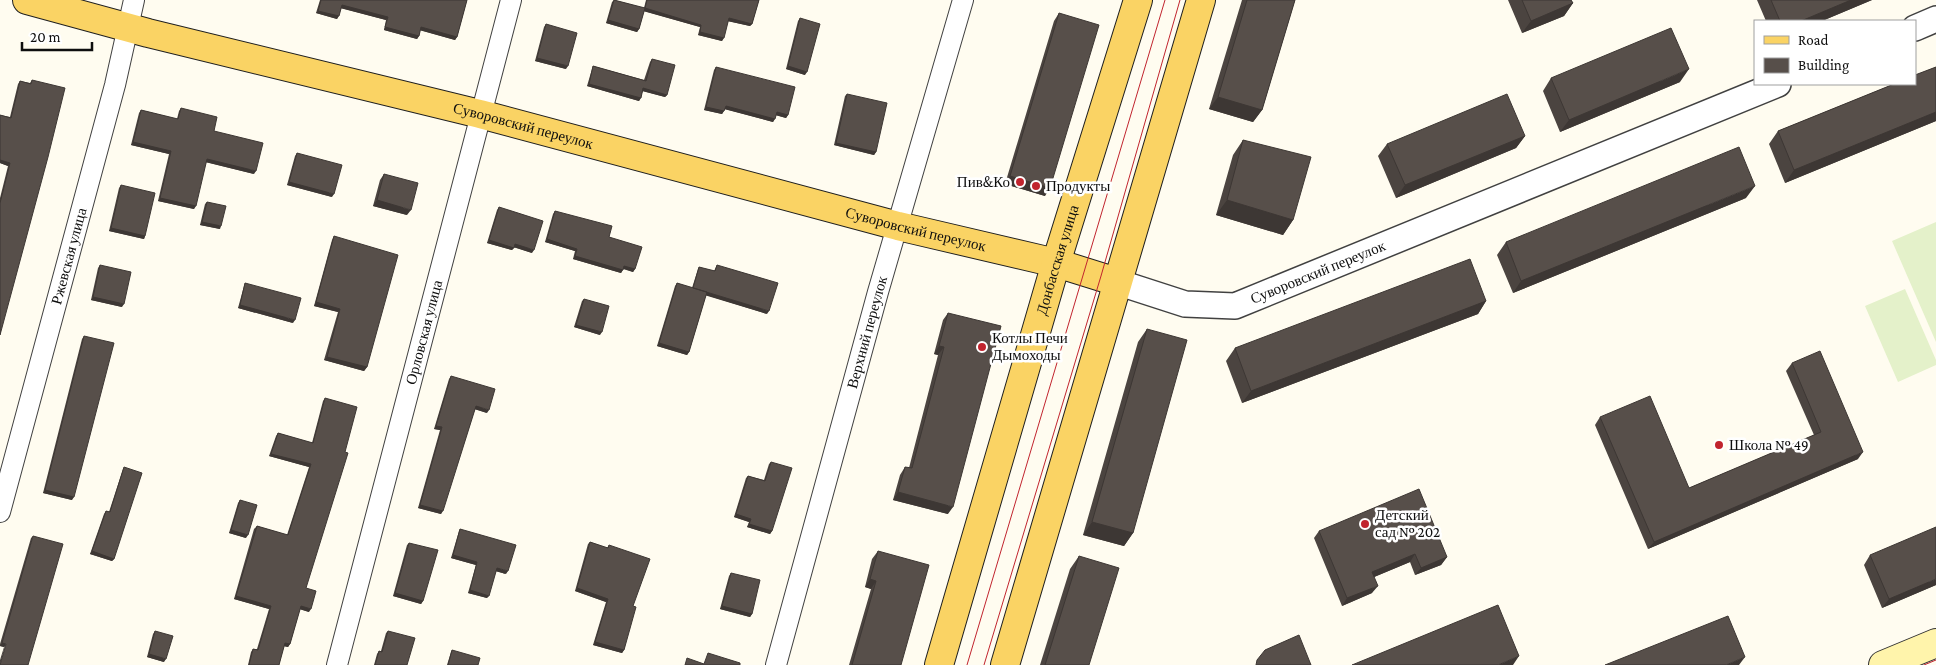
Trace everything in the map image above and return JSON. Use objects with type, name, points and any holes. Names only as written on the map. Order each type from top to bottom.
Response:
[{"type":"main road","name":"Суворовский переулок","points":[[27,0],[129,28],[480,114],[898,226],[1056,263],[1117,282]]},
{"type":"main road","name":"Донбасская улица","points":[[938,665],[1056,263],[1138,0]]},
{"type":"main road","points":[[1006,665],[1201,0]]},
{"type":"main road","points":[[1883,665],[1936,643]]},
{"type":"street","name":"Ржевская улица","points":[[0,512],[129,28],[134,0]]},
{"type":"street","name":"Орловская улица","points":[[337,665],[511,0]]},
{"type":"street","name":"Верхний переулок","points":[[776,665],[898,226],[964,0]]},
{"type":"street","points":[[1916,28],[1936,19]]},
{"type":"street","name":"Суворовский переулок","points":[[1117,282],[1185,304],[1235,306],[1776,85]]},
{"type":"green space","points":[[1936,222],[1936,342],[1892,241]]},
{"type":"green space","points":[[1905,289],[1936,360],[1936,365],[1898,382],[1865,306]]},
{"type":"building","points":[[321,0],[467,0],[457,37],[421,27],[419,36],[385,27],[388,17],[342,5],[339,16],[318,11]]},
{"type":"building","points":[[614,0],[645,8],[639,29],[608,20]]},
{"type":"building","points":[[647,0],[759,0],[752,24],[729,18],[724,38],[700,32],[701,25],[645,8]]},
{"type":"building","points":[[1247,0],[1295,0],[1262,110],[1218,97]]},
{"type":"building","points":[[1522,0],[1571,0],[1573,3],[1531,21]]},
{"type":"building","points":[[1771,0],[1851,0],[1803,20],[1780,20]]},
{"type":"building","points":[[1059,13],[1099,25],[1050,188],[1010,176]]},
{"type":"building","points":[[800,18],[820,24],[807,72],[788,66]]},
{"type":"building","points":[[546,24],[577,33],[568,66],[537,58]]},
{"type":"building","points":[[1671,28],[1689,69],[1569,120],[1551,78]]},
{"type":"building","points":[[652,59],[675,65],[667,95],[643,88],[641,98],[589,84],[593,66],[646,81]]},
{"type":"building","points":[[716,67],[795,87],[788,115],[777,112],[775,119],[726,106],[724,111],[706,107]]},
{"type":"building","points":[[1936,67],[1936,112],[1794,170],[1778,131],[1892,85],[1916,85],[1916,75]]},
{"type":"building","points":[[32,80],[65,88],[0,335],[0,203],[10,163],[0,160],[0,115],[11,118],[20,81],[31,84]]},
{"type":"building","points":[[847,94],[887,103],[876,152],[836,143]]},
{"type":"building","points":[[1507,94],[1525,136],[1405,185],[1387,144]]},
{"type":"building","points":[[181,108],[217,117],[214,131],[263,143],[256,171],[207,159],[196,206],[160,198],[171,151],[133,142],[141,110],[178,119]]},
{"type":"building","points":[[1243,140],[1311,157],[1293,220],[1227,200]]},
{"type":"building","points":[[1739,147],[1755,186],[1521,281],[1506,242]]},
{"type":"building","points":[[297,153],[342,165],[334,194],[289,182]]},
{"type":"building","points":[[384,174],[418,183],[411,210],[377,200]]},
{"type":"building","points":[[121,185],[155,193],[145,236],[111,228]]},
{"type":"building","points":[[207,202],[226,206],[221,226],[202,222]]},
{"type":"building","points":[[499,207],[543,221],[534,250],[515,244],[514,248],[489,240]]},
{"type":"building","points":[[555,211],[612,226],[609,237],[642,247],[635,269],[624,266],[623,270],[575,256],[577,249],[547,239]]},
{"type":"building","points":[[334,236],[398,255],[367,367],[327,357],[340,309],[316,302]]},
{"type":"building","points":[[1470,259],[1486,301],[1251,391],[1235,348]]},
{"type":"building","points":[[100,265],[131,272],[124,304],[93,297]]},
{"type":"building","points":[[717,265],[778,283],[769,311],[693,288],[699,267],[715,271]]},
{"type":"building","points":[[245,283],[301,298],[295,320],[240,305]]},
{"type":"building","points":[[677,283],[707,292],[689,352],[659,343]]},
{"type":"building","points":[[584,299],[609,306],[602,332],[576,325]]},
{"type":"building","points":[[948,313],[1001,326],[953,507],[898,492],[905,467],[912,468],[944,347],[939,346]]},
{"type":"building","points":[[1147,329],[1187,340],[1133,533],[1092,522]]},
{"type":"building","points":[[84,336],[114,343],[74,497],[45,490]]},
{"type":"building","points":[[1820,351],[1863,452],[1654,542],[1600,417],[1650,396],[1689,488],[1821,432],[1792,363]]},
{"type":"building","points":[[451,376],[495,389],[489,410],[476,406],[443,511],[420,505],[442,427],[436,426]]},
{"type":"building","points":[[325,398],[357,407],[345,452],[348,453],[306,588],[316,591],[311,609],[301,606],[290,644],[285,643],[279,665],[249,665],[253,649],[258,650],[271,606],[236,596],[257,526],[288,535],[311,464],[271,454],[278,433],[313,443]]},
{"type":"building","points":[[771,462],[792,468],[772,531],[749,524],[751,519],[736,514],[748,476],[765,481]]},
{"type":"building","points":[[124,467],[142,473],[114,559],[92,551],[106,511],[110,512]]},
{"type":"building","points":[[1419,489],[1447,557],[1421,568],[1415,554],[1372,572],[1378,586],[1347,598],[1319,531]]},
{"type":"building","points":[[240,500],[257,505],[248,535],[231,530]]},
{"type":"building","points":[[1936,527],[1936,579],[1889,599],[1870,555]]},
{"type":"building","points":[[460,529],[516,545],[508,571],[497,568],[489,596],[470,590],[477,562],[453,555]]},
{"type":"building","points":[[33,536],[63,544],[28,665],[0,665],[6,644],[2,643]]},
{"type":"building","points":[[590,542],[608,548],[609,545],[650,559],[633,606],[636,607],[624,650],[595,642],[608,599],[577,588]]},
{"type":"building","points":[[409,543],[438,550],[423,601],[395,593]]},
{"type":"building","points":[[878,551],[929,565],[901,665],[852,665],[876,581],[870,579]]},
{"type":"building","points":[[1079,556],[1119,568],[1089,665],[1045,665]]},
{"type":"building","points":[[731,573],[760,580],[752,614],[722,606]]},
{"type":"building","points":[[1498,605],[1519,656],[1498,665],[1352,665]]},
{"type":"building","points":[[1728,616],[1745,657],[1726,665],[1605,665]]},
{"type":"building","points":[[155,631],[173,636],[166,659],[149,654]]},
{"type":"building","points":[[388,631],[415,638],[407,665],[375,665],[379,651],[382,652]]},
{"type":"building","points":[[1299,635],[1311,665],[1256,665],[1257,660],[1265,650]]},
{"type":"building","points":[[452,650],[480,658],[478,665],[448,665]]},
{"type":"building","points":[[708,653],[740,663],[740,665],[685,665],[687,658],[704,664]]},
{"type":"tram line","points":[[967,665],[1165,0]]},
{"type":"tram line","points":[[984,665],[1101,276],[1180,0]]},
{"type":"tram line","points":[[1924,665],[1936,660]]},
{"type":"place","name":"Пив&Ко","points":[[1020,182]]},
{"type":"place","name":"Продукты","points":[[1036,186]]},
{"type":"place","name":"Котлы Печи Дымоходы","points":[[982,347]]},
{"type":"place","name":"Школа № 49","points":[[1719,445]]},
{"type":"place","name":"Детский сад № 202","points":[[1365,524]]}]
